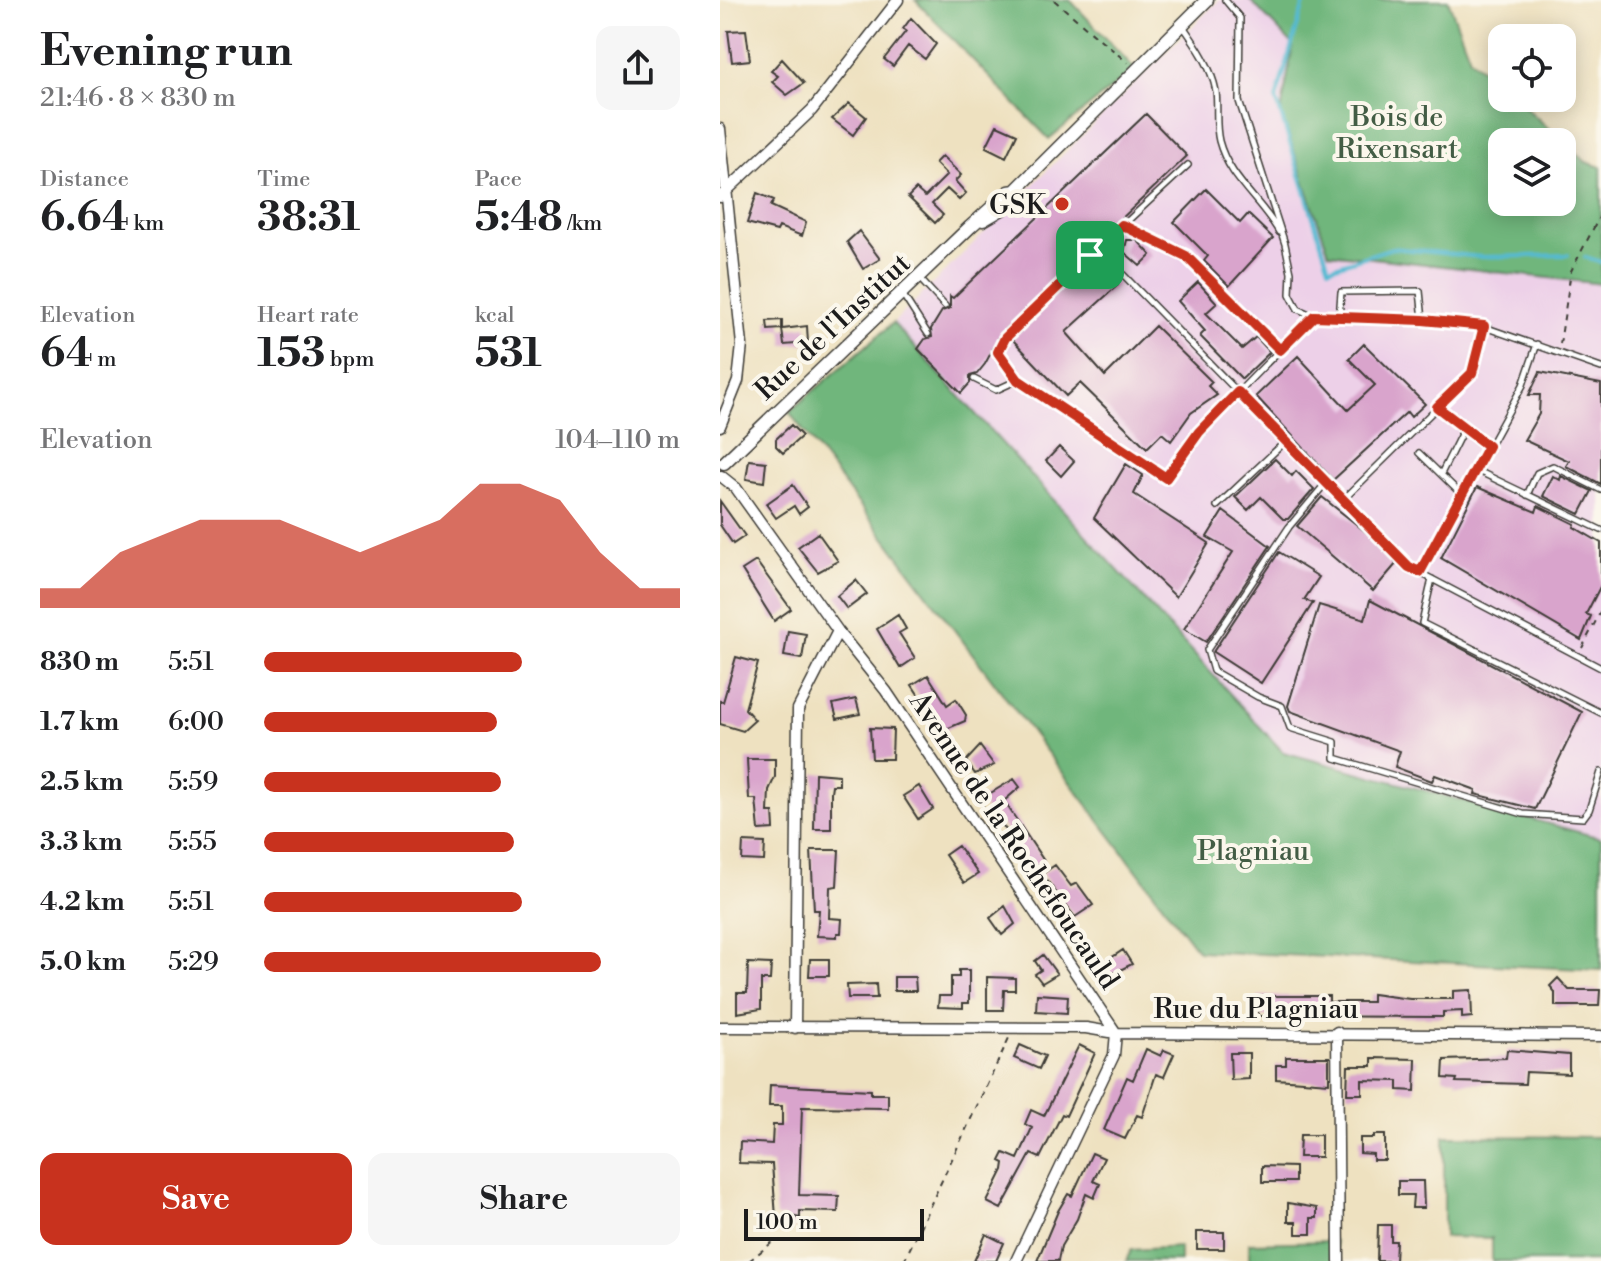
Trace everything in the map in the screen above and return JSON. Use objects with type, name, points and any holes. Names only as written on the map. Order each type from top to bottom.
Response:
[{"type":"street","points":[[724,194],[812,110],[898,0]]},
{"type":"street","name":"Rue de l'Institut","points":[[721,468],[973,224],[1009,192],[1015,191],[1207,0]]},
{"type":"street","points":[[720,129],[742,353],[738,381],[720,426]]},
{"type":"street","name":"Avenue de la Rochefoucauld","points":[[721,468],[838,631],[886,691],[1116,1033],[1114,1055],[1016,1261]]},
{"type":"street","points":[[795,1028],[798,709],[838,631]]},
{"type":"street","name":"Rue du Plagniau","points":[[720,1027],[1014,1027],[1086,1028],[1116,1033],[1601,1036]]},
{"type":"street","points":[[1337,1032],[1339,1261]]},
{"type":"lane","points":[[1225,0],[1240,18],[1239,101],[1285,244],[1291,272],[1290,294],[1298,309],[1314,316],[1339,319],[1423,320],[1484,326],[1601,368]]},
{"type":"lane","points":[[1182,24],[1204,56],[1216,90],[1219,141],[1241,186],[1270,216],[1285,244]]},
{"type":"lane","points":[[1188,165],[1005,338],[996,351],[1018,380],[1166,478],[1199,432],[1314,316]]},
{"type":"lane","points":[[1122,225],[1186,256],[1280,350]]},
{"type":"lane","points":[[1090,255],[1104,255],[1409,567],[1601,668]]},
{"type":"lane","points":[[919,278],[945,306]]},
{"type":"lane","points":[[1339,319],[1341,292],[1420,291],[1423,320]]},
{"type":"lane","points":[[901,292],[928,334]]},
{"type":"lane","points":[[1342,501],[1472,373],[1484,326]]},
{"type":"lane","points":[[1420,572],[1523,385],[1537,344]]},
{"type":"lane","points":[[974,379],[996,390],[1018,380]]},
{"type":"lane","points":[[1437,407],[1463,430],[1488,446]]},
{"type":"lane","points":[[1441,474],[1463,430]]},
{"type":"lane","points":[[1217,506],[1285,442]]},
{"type":"lane","points":[[1419,453],[1462,495]]},
{"type":"lane","points":[[1527,495],[1537,473],[1553,466],[1601,490]]},
{"type":"lane","points":[[1476,470],[1601,529]]},
{"type":"lane","points":[[1325,484],[1289,527],[1207,650],[1213,671],[1258,697],[1282,706],[1290,728],[1335,742],[1335,758],[1523,814],[1572,820],[1583,818],[1589,810],[1601,772]]},
{"type":"lane","points":[[1432,579],[1422,623],[1601,713]]},
{"type":"path","points":[[1054,0],[1135,69]]},
{"type":"path","points":[[1557,352],[1564,335],[1571,271],[1601,214]]},
{"type":"path","points":[[1578,656],[1601,611]]},
{"type":"path","points":[[904,1261],[1014,1027]]},
{"type":"path","points":[[749,1261],[774,1241]]},
{"type":"shaded area","points":[[1219,0],[1250,0],[1293,45],[1281,113],[1329,253],[1601,284],[1601,838],[1283,752],[893,323]]},
{"type":"green space","points":[[915,0],[1070,0],[1135,69],[1049,139]]},
{"type":"green space","name":"Bois de Rixensart","points":[[1250,0],[1448,0],[1470,58],[1488,74],[1488,112],[1531,112],[1548,128],[1488,128],[1488,216],[1576,216],[1576,153],[1586,162],[1601,167],[1601,284],[1329,253],[1281,113],[1293,45]]},
{"type":"green space","name":"Plagniau","points":[[893,323],[1283,752],[1601,838],[1601,970],[1198,951],[789,412]]},
{"type":"green space","points":[[1444,1136],[1601,1137],[1601,1261],[1492,1261],[1492,1238],[1444,1237]]},
{"type":"green space","points":[[1335,1241],[1337,1261],[1249,1261],[1249,1243]]},
{"type":"green space","points":[[1180,1247],[1180,1261],[1126,1261],[1131,1250]]},
{"type":"building","points":[[911,18],[936,44],[925,59],[908,46],[893,66],[884,59],[906,31],[903,29]]},
{"type":"building","points":[[746,30],[750,60],[732,62],[728,31]]},
{"type":"building","points":[[782,59],[804,83],[787,95],[772,82],[778,76],[771,71]]},
{"type":"building","points":[[849,103],[866,117],[853,135],[832,119]]},
{"type":"building","points":[[1146,114],[1187,156],[1001,334],[985,364],[977,374],[970,376],[970,383],[961,393],[918,349],[925,339],[932,337],[931,329],[942,311],[950,308],[950,296],[953,298]]},
{"type":"building","points":[[997,125],[1017,134],[1006,157],[986,147]]},
{"type":"building","points":[[942,156],[961,175],[955,181],[966,193],[959,200],[947,189],[932,204],[943,215],[935,223],[908,197],[916,189],[925,197],[947,175],[935,163]]},
{"type":"building","points":[[1206,189],[1240,223],[1248,214],[1273,238],[1229,286],[1204,261],[1208,256],[1174,222]]},
{"type":"building","points":[[757,193],[774,200],[771,206],[806,222],[802,236],[779,227],[777,231],[747,223]]},
{"type":"building","points":[[859,231],[880,259],[863,269],[847,242]]},
{"type":"building","points":[[1127,240],[1137,240],[1151,255],[1140,266],[1124,252]]},
{"type":"building","points":[[1092,260],[1118,285],[1066,332],[1105,376],[1155,326],[1212,382],[1208,386],[1217,395],[1191,413],[1171,441],[1162,433],[1147,448],[1080,383],[1066,396],[1012,339]]},
{"type":"building","points":[[1198,282],[1217,303],[1206,313],[1242,349],[1256,337],[1270,352],[1242,379],[1200,336],[1205,331],[1178,301]]},
{"type":"building","points":[[782,320],[782,329],[768,330],[767,321]]},
{"type":"building","points":[[807,326],[808,343],[784,345],[782,329]]},
{"type":"building","points":[[1364,344],[1425,404],[1411,417],[1407,412],[1333,480],[1256,396],[1298,356],[1348,410],[1375,385],[1349,359]]},
{"type":"building","points":[[1540,372],[1601,384],[1601,484],[1566,466],[1569,461],[1524,440],[1539,414],[1540,395],[1529,395]]},
{"type":"building","points":[[791,425],[802,436],[783,453],[776,446],[776,439]]},
{"type":"building","points":[[1059,447],[1074,461],[1061,476],[1046,461]]},
{"type":"building","points":[[1275,459],[1292,476],[1296,471],[1314,489],[1288,519],[1283,519],[1261,497],[1248,510],[1235,497]]},
{"type":"building","points":[[749,460],[766,462],[764,482],[746,479]]},
{"type":"building","points":[[1126,464],[1143,475],[1134,494],[1209,543],[1176,597],[1094,518]]},
{"type":"building","points":[[1553,476],[1560,480],[1561,476],[1592,491],[1580,514],[1543,496]]},
{"type":"building","points":[[793,485],[808,507],[799,514],[794,506],[776,518],[766,504]]},
{"type":"building","points":[[1477,487],[1536,512],[1538,506],[1575,524],[1574,527],[1601,543],[1601,585],[1586,614],[1591,616],[1581,640],[1441,558]]},
{"type":"building","points":[[1322,497],[1371,536],[1397,563],[1373,591],[1297,526]]},
{"type":"building","points":[[720,501],[745,536],[733,544],[720,525]]},
{"type":"building","points":[[1223,511],[1270,546],[1206,642],[1184,629],[1233,552],[1207,537]]},
{"type":"building","points":[[818,533],[838,561],[818,572],[798,547]]},
{"type":"building","points":[[1279,552],[1319,577],[1304,600],[1313,603],[1261,683],[1213,652]]},
{"type":"building","points":[[756,561],[791,609],[774,621],[742,570]]},
{"type":"building","points":[[856,580],[867,594],[847,609],[837,596]]},
{"type":"building","points":[[1370,600],[1582,712],[1535,809],[1475,794],[1476,790],[1435,775],[1432,781],[1395,767],[1400,751],[1290,711],[1288,706],[1319,605],[1365,619]]},
{"type":"building","points":[[898,615],[906,629],[899,633],[915,658],[900,668],[877,629]]},
{"type":"building","points":[[788,631],[806,634],[802,659],[784,656]]},
{"type":"building","points":[[736,657],[758,663],[745,709],[755,720],[743,731],[720,724],[720,701],[723,702]]},
{"type":"building","points":[[928,675],[947,705],[956,699],[966,715],[965,721],[937,733],[927,717],[931,714],[912,685]]},
{"type":"building","points":[[856,699],[860,714],[837,719],[833,704]]},
{"type":"building","points":[[870,728],[893,729],[892,759],[872,759]]},
{"type":"building","points":[[980,746],[994,765],[975,774],[966,761]]},
{"type":"building","points":[[747,759],[775,759],[768,812],[773,812],[774,829],[759,830],[756,799],[749,799]]},
{"type":"building","points":[[815,773],[839,775],[839,785],[832,785],[831,829],[814,829]]},
{"type":"building","points":[[1014,779],[1020,787],[1004,801],[1044,861],[1028,872],[1019,859],[1024,856],[992,810],[988,813],[979,800]]},
{"type":"building","points":[[919,786],[933,809],[918,819],[903,796]]},
{"type":"building","points":[[743,842],[765,843],[764,861],[742,860]]},
{"type":"building","points":[[958,846],[978,874],[964,883],[945,855]]},
{"type":"building","points":[[811,850],[839,850],[837,886],[830,887],[829,918],[842,919],[841,933],[837,933],[837,937],[817,936],[819,910],[814,910]]},
{"type":"building","points":[[1055,865],[1071,886],[1077,883],[1093,905],[1075,917],[1042,874]]},
{"type":"building","points":[[1005,906],[1015,924],[1002,935],[990,918]]},
{"type":"building","points":[[1123,950],[1132,964],[1110,975],[1102,964]]},
{"type":"building","points":[[1043,955],[1057,974],[1042,983],[1035,974],[1041,970],[1035,961]]},
{"type":"building","points":[[810,959],[829,959],[829,976],[809,976]]},
{"type":"building","points":[[748,963],[771,964],[770,980],[761,980],[761,1009],[737,1013],[737,993],[747,993]]},
{"type":"building","points":[[959,970],[969,970],[969,1003],[963,1003],[963,1008],[938,1007],[939,996],[951,996],[951,977],[959,977]]},
{"type":"building","points":[[894,977],[915,977],[916,991],[894,991]]},
{"type":"building","points":[[987,977],[1015,978],[1015,990],[1004,990],[1003,1010],[987,1010]]},
{"type":"building","points":[[1558,978],[1569,990],[1600,990],[1599,1006],[1555,1006],[1555,992],[1550,986]]},
{"type":"building","points":[[876,984],[877,998],[848,998],[847,985]]},
{"type":"building","points":[[1471,990],[1472,1017],[1462,1018],[1462,1011],[1443,1012],[1443,1017],[1258,1016],[1258,996],[1329,996],[1329,1002],[1372,1002],[1372,994],[1410,999],[1453,999],[1453,991]]},
{"type":"building","points":[[1037,994],[1068,996],[1067,1013],[1036,1011]]},
{"type":"building","points":[[1020,1045],[1045,1056],[1039,1069],[1014,1058]]},
{"type":"building","points":[[1079,1045],[1095,1053],[1066,1116],[1062,1114],[1040,1158],[1031,1154],[1001,1209],[987,1202],[1003,1170],[1004,1163],[1000,1161],[1004,1153],[1018,1159],[1032,1128],[1025,1124],[1031,1110],[1044,1116]]},
{"type":"building","points":[[1146,1049],[1161,1056],[1164,1050],[1174,1054],[1164,1077],[1156,1074],[1142,1117],[1137,1115],[1125,1139],[1104,1130],[1127,1077],[1133,1080]]},
{"type":"building","points":[[1507,1050],[1569,1055],[1569,1074],[1526,1072],[1525,1084],[1456,1082],[1457,1079],[1443,1078],[1444,1060],[1506,1058]]},
{"type":"building","points":[[1230,1053],[1249,1053],[1249,1079],[1231,1080]]},
{"type":"building","points":[[1286,1057],[1329,1057],[1329,1083],[1276,1079],[1276,1065],[1286,1065]]},
{"type":"building","points":[[1372,1058],[1416,1059],[1415,1091],[1398,1090],[1398,1081],[1362,1080],[1362,1094],[1347,1094],[1348,1066],[1372,1066]]},
{"type":"building","points":[[770,1085],[871,1090],[871,1094],[888,1094],[888,1108],[802,1107],[799,1195],[839,1196],[838,1212],[800,1211],[800,1218],[795,1217],[794,1229],[784,1229],[784,1217],[776,1217],[772,1164],[739,1163],[740,1142],[772,1144],[773,1125],[782,1125],[782,1106],[769,1106]]},
{"type":"building","points":[[1300,1135],[1321,1135],[1321,1157],[1299,1157]]},
{"type":"building","points":[[1374,1135],[1385,1135],[1385,1160],[1373,1160],[1373,1154],[1360,1153],[1360,1138],[1374,1138]]},
{"type":"building","points":[[1092,1153],[1104,1158],[1093,1181],[1100,1184],[1094,1198],[1086,1194],[1077,1219],[1061,1246],[1058,1261],[1037,1261],[1058,1211],[1068,1194],[1072,1196]]},
{"type":"building","points":[[1262,1166],[1295,1167],[1295,1182],[1262,1182]]},
{"type":"building","points":[[1398,1181],[1423,1181],[1424,1208],[1412,1208],[1413,1195],[1398,1195]]},
{"type":"building","points":[[1288,1203],[1317,1208],[1317,1218],[1311,1218],[1311,1234],[1296,1234],[1296,1222],[1288,1222]]},
{"type":"building","points":[[1378,1225],[1391,1225],[1391,1241],[1396,1241],[1395,1261],[1377,1261]]},
{"type":"building","points":[[1197,1232],[1224,1232],[1224,1249],[1197,1249]]},
{"type":"building","points":[[986,1234],[1004,1243],[996,1261],[974,1261]]},
{"type":"waterway","points":[[1305,0],[1276,99],[1329,268],[1392,248],[1481,257],[1568,255]]},
{"type":"waterway","points":[[1585,257],[1601,262]]},
{"type":"place","name":"GSK","points":[[1062,204]]},
{"type":"route","points":[[1122,225],[1154,238],[1186,256],[1280,350],[1314,316],[1423,320],[1484,326],[1472,373],[1437,407],[1463,430],[1488,446],[1420,572],[1409,567],[1330,489],[1238,392],[1199,432],[1166,478],[1018,380],[998,352],[1005,338],[1090,255],[1122,225]]}]
